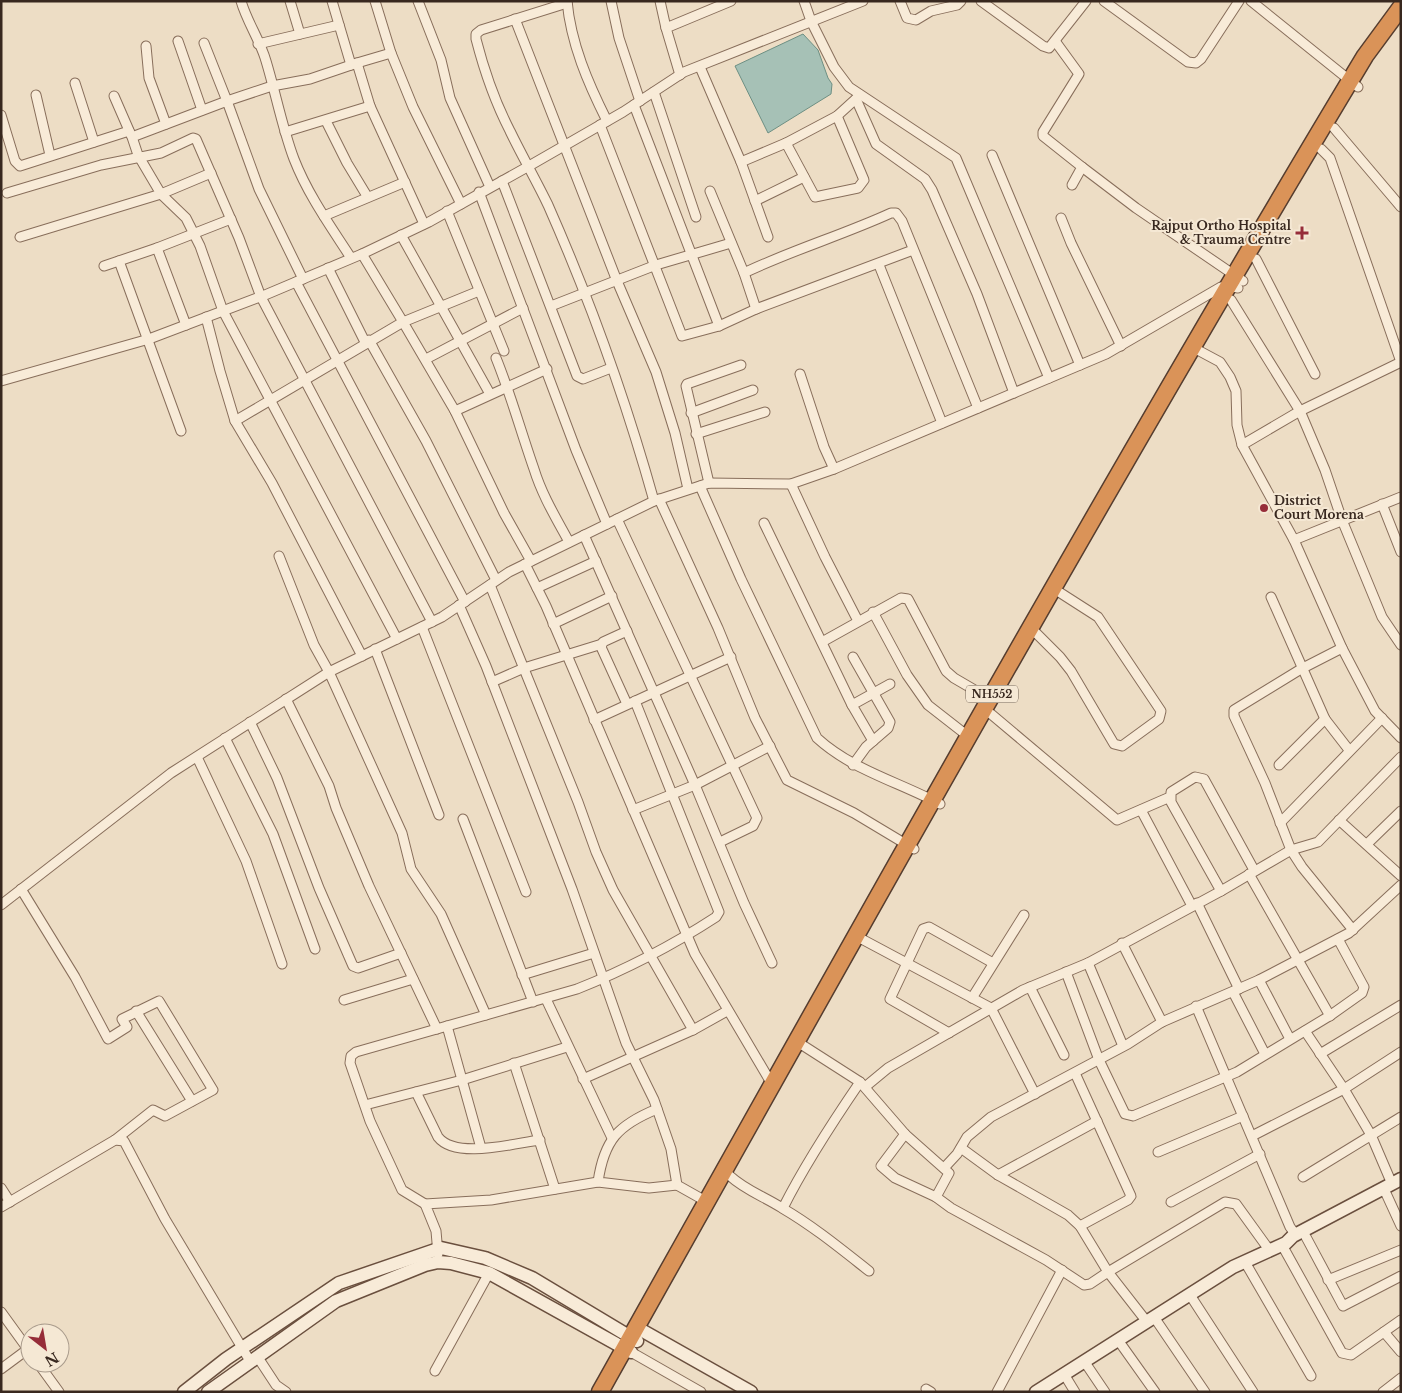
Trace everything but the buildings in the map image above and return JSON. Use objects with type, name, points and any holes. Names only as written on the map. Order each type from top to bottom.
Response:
[{"type":"highway","name":"NH552","points":[[609,1392],[633,1342],[774,1087],[990,706],[1196,349],[1401,7]]},
{"type":"highway","name":"NH552","points":[[1235,286],[1256,259],[1334,128],[1354,84],[1401,23]]},
{"type":"highway","name":"NH552","points":[[936,802],[968,737],[1036,633],[1196,349]]},
{"type":"highway","name":"NH552","points":[[710,1204],[730,1176],[774,1087]]},
{"type":"highway","name":"NH552","points":[[600,1392],[633,1342]]},
{"type":"street","points":[[241,1],[246,18],[266,59],[285,132],[295,161],[324,216],[351,258]]},
{"type":"street","points":[[290,1],[300,34]]},
{"type":"street","points":[[332,1],[339,25],[370,106],[424,224]]},
{"type":"street","points":[[375,1],[413,107],[461,204]]},
{"type":"street","points":[[418,1],[441,60],[450,98],[490,187]]},
{"type":"street","points":[[611,1],[637,103],[719,326]]},
{"type":"street","points":[[660,1],[680,75]]},
{"type":"street","points":[[804,1],[811,21],[834,67],[858,97],[956,158],[1049,378]]},
{"type":"street","points":[[1,380],[149,339],[261,297],[362,254],[424,224],[529,166],[604,123],[680,75],[863,1]]},
{"type":"street","points":[[900,1],[907,18],[916,20],[931,10],[957,5],[961,1]]},
{"type":"street","points":[[981,1],[1043,46],[1049,48],[1086,1]]},
{"type":"street","points":[[1104,1],[1188,62],[1196,63],[1201,59],[1239,1]]},
{"type":"street","points":[[1250,1],[1354,84]]},
{"type":"street","points":[[911,847],[854,813],[787,780],[756,718],[731,657],[656,500],[584,295],[529,166],[509,130],[487,79],[476,34],[481,30],[567,2],[571,34],[656,265],[678,331],[682,336],[719,326],[756,309],[879,265],[913,250]]},
{"type":"street","points":[[666,28],[725,2]]},
{"type":"street","points":[[515,19],[616,281],[656,372],[675,433],[688,490]]},
{"type":"street","points":[[258,44],[339,25]]},
{"type":"street","points":[[1055,40],[1079,74],[1043,132],[1043,136],[1235,286],[1300,411],[1382,617],[1401,645]]},
{"type":"street","points":[[178,41],[202,110]]},
{"type":"street","points":[[204,42],[259,189],[300,280],[337,360],[364,407],[462,603],[572,889],[602,979],[632,1056],[657,1109],[671,1149],[677,1186]]},
{"type":"street","points":[[146,46],[149,78],[166,124]]},
{"type":"street","points":[[1,115],[16,161],[20,166],[94,142],[166,124],[272,86],[310,79],[392,52]]},
{"type":"street","points":[[700,66],[741,162],[768,237]]},
{"type":"street","points":[[75,83],[94,142]]},
{"type":"street","points":[[654,92],[696,217]]},
{"type":"street","points":[[36,95],[50,155]]},
{"type":"street","points":[[114,96],[141,159],[161,194],[186,218],[194,234],[223,311],[397,639]]},
{"type":"street","points":[[741,162],[786,143],[837,116],[858,97]]},
{"type":"street","points":[[858,97],[876,144],[925,179],[932,190],[977,294],[1014,393]]},
{"type":"street","points":[[285,132],[370,106]]},
{"type":"street","points":[[786,143],[815,198],[840,194],[862,184],[864,180],[837,116]]},
{"type":"street","points":[[326,121],[339,149],[366,196]]},
{"type":"street","points":[[1334,128],[1401,207]]},
{"type":"street","points":[[7,193],[101,165],[132,158],[141,159],[161,153],[193,138],[198,143],[261,297],[432,622]]},
{"type":"street","points":[[1242,446],[1300,411],[1401,362],[1330,158],[1321,148]]},
{"type":"street","points":[[992,156],[1080,365]]},
{"type":"street","points":[[1072,184],[1082,167]]},
{"type":"street","points":[[20,237],[161,194],[211,173]]},
{"type":"street","points":[[755,201],[804,177]]},
{"type":"street","points":[[502,181],[577,376],[583,379],[611,368]]},
{"type":"street","points":[[324,216],[366,196],[405,182]]},
{"type":"street","points":[[710,191],[744,273],[756,309]]},
{"type":"street","points":[[479,192],[576,450],[607,524]]},
{"type":"street","points":[[447,211],[504,351]]},
{"type":"street","points":[[744,273],[776,258],[844,235],[891,213],[899,216],[978,408]]},
{"type":"street","points":[[1061,218],[1070,243],[1121,346]]},
{"type":"street","points":[[104,266],[231,220]]},
{"type":"street","points":[[401,235],[490,394]]},
{"type":"street","points":[[551,306],[584,295],[656,265],[731,243]]},
{"type":"street","points":[[157,248],[186,325]]},
{"type":"street","points":[[362,254],[426,359],[455,411],[528,562],[537,588],[687,936],[727,1011],[774,1087]]},
{"type":"street","points":[[1256,259],[1315,374]]},
{"type":"street","points":[[119,260],[181,431]]},
{"type":"street","points":[[879,265],[942,423]]},
{"type":"street","points":[[328,268],[367,341],[426,441],[493,582],[524,668],[596,852],[613,890],[693,1030]]},
{"type":"street","points":[[1,905],[171,773],[197,756],[329,672],[432,622],[493,582],[528,562],[656,500],[704,484],[791,484],[834,469],[1080,365],[1121,346],[1216,290],[1235,286]]},
{"type":"street","points":[[236,420],[367,341],[403,322],[479,291]]},
{"type":"street","points":[[426,359],[523,308]]},
{"type":"street","points":[[206,317],[222,380],[236,420],[272,483],[362,656]]},
{"type":"street","points":[[1196,349],[1220,362],[1230,377],[1236,391],[1237,425],[1242,446],[1294,540],[1342,648],[1376,711],[1401,738]]},
{"type":"street","points":[[496,358],[507,385],[534,470],[549,507],[569,542]]},
{"type":"street","points":[[741,365],[687,384],[685,389],[696,434],[704,484],[741,579],[817,738],[832,752],[854,765],[936,802]]},
{"type":"street","points":[[455,411],[507,385],[547,369]]},
{"type":"street","points":[[800,374],[824,447],[834,469]]},
{"type":"street","points":[[691,413],[753,390]]},
{"type":"street","points":[[696,434],[765,412]]},
{"type":"street","points":[[791,484],[824,557],[858,621]]},
{"type":"street","points":[[1294,540],[1401,497]]},
{"type":"street","points":[[1382,504],[1401,552]]},
{"type":"street","points":[[617,519],[757,818],[753,826],[720,842]]},
{"type":"street","points":[[764,523],[852,705],[873,741]]},
{"type":"street","points":[[584,535],[695,784],[744,903],[772,963]]},
{"type":"street","points":[[279,556],[314,645],[329,672],[402,833],[411,870],[440,914],[486,1014]]},
{"type":"street","points":[[537,588],[596,561]]},
{"type":"street","points":[[1036,633],[1060,657],[1070,671],[1114,744],[1122,746],[1159,719],[1160,711],[1098,617],[1059,592]]},
{"type":"street","points":[[553,624],[612,596]]},
{"type":"street","points":[[1271,597],[1324,719],[1349,750]]},
{"type":"street","points":[[822,642],[900,598],[908,599],[946,671],[990,706],[1117,820],[1170,797]]},
{"type":"street","points":[[873,612],[907,675],[928,705],[968,737]]},
{"type":"street","points":[[422,627],[526,892]]},
{"type":"street","points":[[492,682],[524,668],[602,644],[627,631]]},
{"type":"street","points":[[602,644],[673,794],[718,908],[716,917],[687,936],[602,979],[546,999],[486,1014],[356,1052],[351,1056],[350,1063],[365,1105],[402,1190],[425,1204],[490,1200],[598,1182],[649,1188],[677,1186],[710,1204]]},
{"type":"street","points":[[1342,648],[1301,668],[1234,710],[1291,850],[1302,867],[1353,930]]},
{"type":"street","points":[[376,649],[439,814]]},
{"type":"street","points":[[594,720],[653,691],[731,657]]},
{"type":"street","points":[[853,658],[890,724],[873,741],[854,765]]},
{"type":"street","points":[[852,705],[890,684]]},
{"type":"street","points":[[286,699],[329,786],[336,808],[369,886],[437,1029]]},
{"type":"street","points":[[1280,823],[1382,718]]},
{"type":"street","points":[[1279,765],[1324,719]]},
{"type":"street","points":[[250,722],[277,778],[319,888],[353,966],[358,968],[401,952]]},
{"type":"street","points":[[225,738],[273,834],[315,949]]},
{"type":"street","points":[[633,810],[695,784],[770,746]]},
{"type":"street","points":[[197,756],[246,861],[282,964]]},
{"type":"street","points":[[783,1208],[796,1181],[834,1119],[863,1085],[888,1068],[1030,987],[1088,963],[1221,891],[1291,850],[1318,842],[1401,757]]},
{"type":"street","points":[[1221,891],[1170,797],[1171,792],[1195,777],[1204,779],[1298,960],[1330,1016]]},
{"type":"street","points":[[1141,810],[1195,905],[1265,1054]]},
{"type":"street","points":[[1367,844],[1401,811]]},
{"type":"street","points":[[463,819],[533,1002]]},
{"type":"street","points":[[1339,820],[1401,876]]},
{"type":"street","points":[[944,1168],[968,1137],[986,1120],[1099,1060],[1162,1022],[1259,980],[1338,939],[1353,930],[1401,885]]},
{"type":"street","points":[[1,1207],[115,1140],[153,1110],[165,1116],[213,1090],[159,1001],[122,1018],[128,1027],[108,1038],[75,977],[21,889]]},
{"type":"street","points":[[972,998],[1024,914]]},
{"type":"street","points":[[949,1033],[890,999],[925,927],[993,963]]},
{"type":"street","points":[[859,938],[991,1008],[1035,1094]]},
{"type":"street","points":[[1066,972],[1099,1060],[1128,1116],[1133,1116],[1227,1077],[1330,1016],[1362,993],[1364,989],[1338,939]]},
{"type":"street","points":[[1122,943],[1162,1022]]},
{"type":"street","points":[[522,975],[594,953]]},
{"type":"street","points":[[1088,963],[1123,1046]]},
{"type":"street","points":[[344,1000],[413,979]]},
{"type":"street","points":[[1259,980],[1290,1039]]},
{"type":"street","points":[[1030,987],[1064,1055]]},
{"type":"street","points":[[546,999],[612,1138]]},
{"type":"street","points":[[1320,1054],[1401,1005]]},
{"type":"street","points":[[1196,1006],[1260,1154],[1290,1227],[1293,1240],[1342,1354],[1351,1355],[1401,1320]]},
{"type":"street","points":[[136,1011],[192,1101]]},
{"type":"street","points":[[583,1079],[693,1030],[727,1011]]},
{"type":"street","points":[[447,1026],[481,1148]]},
{"type":"street","points":[[1305,1031],[1344,1089],[1371,1135],[1393,1187],[1401,1226]]},
{"type":"street","points":[[799,1043],[863,1085],[884,1113],[944,1168],[949,1174],[936,1197]]},
{"type":"street","points":[[365,1105],[462,1080],[567,1046]]},
{"type":"street","points":[[1252,1136],[1344,1089],[1401,1052]]},
{"type":"street","points":[[514,1063],[555,1188]]},
{"type":"street","points":[[1075,1073],[1131,1196],[1128,1200],[1080,1226]]},
{"type":"street","points":[[416,1092],[443,1143],[464,1149],[540,1140]]},
{"type":"street","points":[[598,1182],[601,1162],[607,1144],[623,1127],[657,1109]]},
{"type":"street","points":[[1158,1152],[1243,1116]]},
{"type":"street","points":[[1303,1177],[1401,1117]]},
{"type":"street","points":[[998,1175],[1097,1121]]},
{"type":"street","points":[[905,1134],[881,1166],[895,1178],[936,1197],[951,1208],[1088,1285],[1225,1202],[1236,1204],[1270,1251]]},
{"type":"street","points":[[115,1140],[124,1141],[127,1144],[165,1219],[242,1348],[276,1385],[286,1392]]},
{"type":"street","points":[[961,1148],[998,1175],[1055,1206],[1080,1226],[1108,1272],[1150,1320],[1205,1392]]},
{"type":"street","points":[[1171,1202],[1260,1154]]},
{"type":"street","points":[[730,1176],[737,1183],[783,1208],[815,1229],[869,1271]]},
{"type":"street","points":[[1036,1392],[1245,1262],[1293,1240],[1393,1187]]},
{"type":"street","points":[[1,1188],[10,1202]]},
{"type":"street","points":[[425,1204],[436,1231],[438,1255]]},
{"type":"street","points":[[1293,1240],[1328,1280],[1342,1305],[1345,1306],[1401,1276]]},
{"type":"street","points":[[1328,1280],[1401,1250]]},
{"type":"street","points":[[438,1255],[451,1262],[490,1273],[633,1342],[751,1392]]},
{"type":"street","points":[[208,1392],[336,1301],[424,1265],[438,1255]]},
{"type":"street","points":[[184,1392],[242,1348],[339,1282],[438,1255],[485,1258],[532,1278],[633,1342],[697,1391]]},
{"type":"street","points":[[1245,1262],[1311,1376]]},
{"type":"street","points":[[997,1392],[1062,1270]]},
{"type":"street","points":[[435,1372],[490,1273]]},
{"type":"street","points":[[1190,1295],[1253,1392]]},
{"type":"street","points":[[1,1312],[20,1338]]},
{"type":"street","points":[[1384,1332],[1401,1352]]},
{"type":"street","points":[[1118,1340],[1155,1392]]},
{"type":"street","points":[[1,1369],[20,1357]]},
{"type":"street","points":[[1084,1362],[1105,1392]]},
{"type":"street","points":[[45,1373],[59,1392]]},
{"type":"street","points":[[1064,1374],[1075,1392]]},
{"type":"street","points":[[1383,1392],[1401,1378]]},
{"type":"shaded area","points":[[803,34],[818,50],[832,84],[831,94],[768,133],[735,66]]},
{"type":"place","name":"Rajput Ortho Hospital & Trauma Centre","points":[[1302,233]]},
{"type":"place","name":"District Court Morena","points":[[1264,508]]}]
